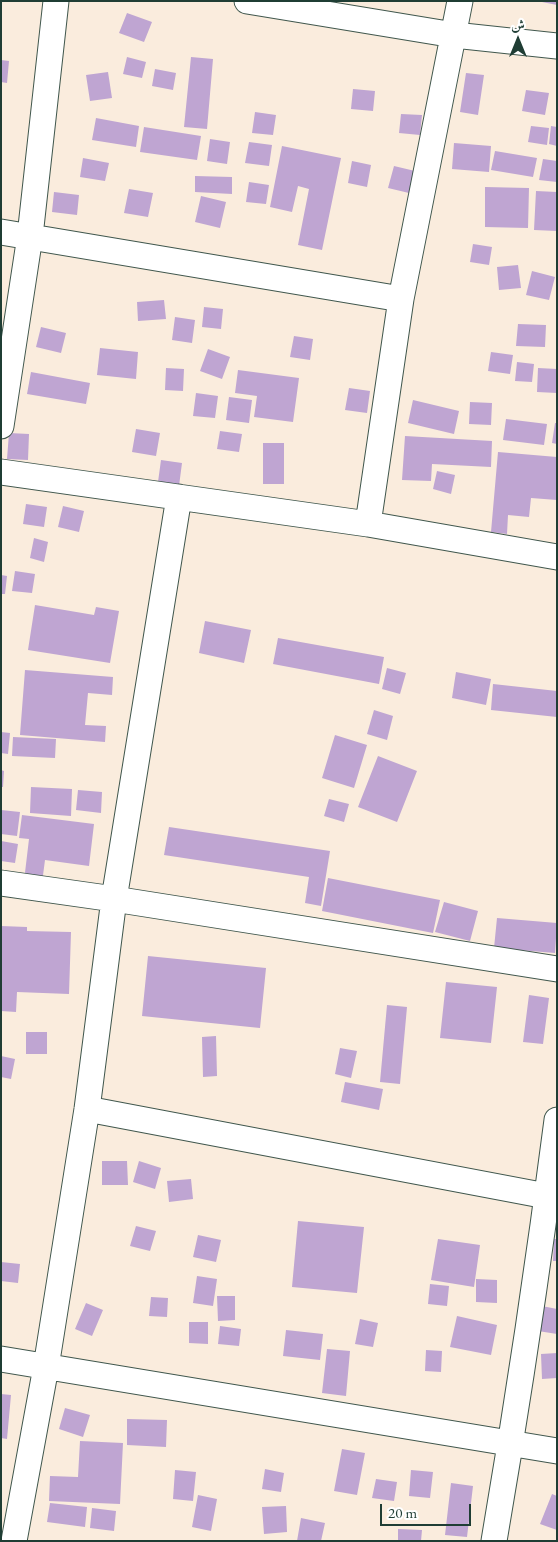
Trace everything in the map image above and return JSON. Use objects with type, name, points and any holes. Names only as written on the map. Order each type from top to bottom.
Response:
[{"type":"street","points":[[1,426],[30,236],[56,1]]},
{"type":"street","points":[[247,1],[454,35],[557,46]]},
{"type":"street","points":[[368,524],[401,299],[460,1]]},
{"type":"street","points":[[1,232],[401,299]]},
{"type":"street","points":[[1,472],[368,524],[557,557]]},
{"type":"street","points":[[14,1541],[46,1367],[87,1109],[114,899],[179,497]]},
{"type":"street","points":[[1,883],[557,969]]},
{"type":"street","points":[[87,1109],[552,1197]]},
{"type":"street","points":[[494,1541],[552,1197],[557,1120]]},
{"type":"street","points":[[1,1359],[557,1452]]},
{"type":"building","points":[[557,1],[557,5],[542,2]]},
{"type":"building","points":[[127,13],[152,22],[144,42],[119,33]]},
{"type":"building","points":[[127,57],[146,62],[142,78],[123,74]]},
{"type":"building","points":[[191,57],[213,59],[207,129],[184,127]]},
{"type":"building","points":[[1,60],[9,61],[7,83],[1,82]]},
{"type":"building","points":[[155,69],[176,73],[173,90],[152,86]]},
{"type":"building","points":[[108,72],[112,98],[90,101],[86,75]]},
{"type":"building","points":[[466,73],[484,75],[478,115],[460,112]]},
{"type":"building","points":[[353,89],[375,91],[373,111],[351,109]]},
{"type":"building","points":[[526,90],[549,93],[545,115],[522,111]]},
{"type":"building","points":[[255,112],[276,115],[273,135],[252,133]]},
{"type":"building","points":[[401,114],[422,115],[420,135],[399,133]]},
{"type":"building","points":[[96,118],[139,126],[136,147],[92,140]]},
{"type":"building","points":[[531,126],[549,128],[547,145],[528,142]]},
{"type":"building","points":[[551,126],[557,127],[557,146],[549,144]]},
{"type":"building","points":[[144,127],[201,136],[197,160],[140,152]]},
{"type":"building","points":[[210,139],[230,142],[227,164],[207,161]]},
{"type":"building","points":[[249,142],[272,145],[269,166],[245,163]]},
{"type":"building","points":[[454,143],[491,146],[489,172],[452,169]]},
{"type":"building","points":[[282,146],[341,158],[322,250],[298,245],[309,189],[298,186],[292,212],[270,207]]},
{"type":"building","points":[[495,151],[537,158],[533,177],[491,170]]},
{"type":"building","points":[[83,158],[109,163],[105,181],[80,177]]},
{"type":"building","points":[[543,159],[557,161],[557,182],[539,180]]},
{"type":"building","points":[[352,161],[371,165],[367,187],[348,183]]},
{"type":"building","points":[[394,166],[415,171],[409,193],[388,188]]},
{"type":"building","points":[[195,176],[232,177],[232,194],[195,192]]},
{"type":"building","points":[[249,182],[269,185],[266,204],[246,202]]},
{"type":"building","points":[[485,187],[529,188],[528,228],[485,227]]},
{"type":"building","points":[[129,189],[153,193],[148,217],[124,213]]},
{"type":"building","points":[[536,191],[557,192],[557,231],[534,230]]},
{"type":"building","points":[[54,192],[79,195],[77,215],[52,212]]},
{"type":"building","points":[[201,196],[226,202],[220,228],[195,222]]},
{"type":"building","points":[[473,244],[492,247],[489,265],[470,262]]},
{"type":"building","points":[[518,265],[521,288],[499,290],[497,267]]},
{"type":"building","points":[[532,271],[555,277],[549,300],[526,295]]},
{"type":"building","points":[[164,300],[166,319],[138,321],[137,302]]},
{"type":"building","points":[[204,307],[223,309],[221,329],[202,327]]},
{"type":"building","points":[[175,317],[195,320],[192,343],[172,340]]},
{"type":"building","points":[[518,324],[546,325],[545,347],[516,346]]},
{"type":"building","points":[[41,327],[66,333],[61,353],[36,347]]},
{"type":"building","points":[[294,336],[313,339],[310,360],[290,357]]},
{"type":"building","points":[[100,348],[138,352],[136,379],[97,375]]},
{"type":"building","points":[[208,349],[230,357],[222,379],[200,371]]},
{"type":"building","points":[[491,352],[513,355],[510,374],[488,371]]},
{"type":"building","points":[[517,362],[534,364],[532,382],[515,381]]},
{"type":"building","points":[[166,368],[184,369],[183,391],[165,390]]},
{"type":"building","points":[[538,368],[557,369],[557,393],[537,392]]},
{"type":"building","points":[[238,370],[299,378],[293,422],[254,417],[257,396],[235,393]]},
{"type":"building","points":[[31,372],[90,383],[86,404],[27,394]]},
{"type":"building","points":[[349,388],[370,391],[367,413],[345,410]]},
{"type":"building","points":[[196,393],[218,396],[215,418],[193,416]]},
{"type":"building","points":[[229,397],[252,400],[249,423],[226,420]]},
{"type":"building","points":[[413,400],[459,411],[454,434],[408,423]]},
{"type":"building","points":[[470,402],[492,403],[491,425],[469,424]]},
{"type":"building","points":[[506,419],[547,424],[544,445],[503,440]]},
{"type":"building","points":[[555,423],[557,423],[557,444],[552,443]]},
{"type":"building","points":[[136,429],[160,433],[156,456],[132,452]]},
{"type":"building","points":[[220,431],[242,434],[239,452],[217,449]]},
{"type":"building","points":[[9,433],[29,434],[28,460],[7,459]]},
{"type":"building","points":[[405,436],[492,441],[491,467],[432,464],[431,481],[402,480]]},
{"type":"building","points":[[263,443],[284,443],[284,484],[263,484]]},
{"type":"building","points":[[498,452],[557,457],[557,500],[531,498],[529,517],[508,515],[507,534],[491,532]]},
{"type":"building","points":[[161,460],[182,463],[179,486],[158,482]]},
{"type":"building","points":[[437,471],[455,475],[451,494],[433,489]]},
{"type":"building","points":[[26,504],[47,507],[44,527],[23,524]]},
{"type":"building","points":[[63,506],[84,511],[79,532],[58,527]]},
{"type":"building","points":[[34,538],[48,542],[44,562],[30,558]]},
{"type":"building","points":[[15,571],[35,574],[32,593],[12,591]]},
{"type":"building","points":[[1,575],[7,576],[5,594],[1,594]]},
{"type":"building","points":[[35,605],[94,615],[96,607],[119,611],[110,663],[28,650]]},
{"type":"building","points":[[205,621],[251,630],[244,663],[199,653]]},
{"type":"building","points":[[278,638],[384,657],[379,684],[273,664]]},
{"type":"building","points":[[387,668],[406,673],[400,694],[382,689]]},
{"type":"building","points":[[25,670],[113,677],[112,695],[88,693],[85,725],[106,726],[105,742],[20,735]]},
{"type":"building","points":[[456,672],[491,679],[486,705],[452,698]]},
{"type":"building","points":[[493,684],[557,691],[557,717],[491,710]]},
{"type":"building","points":[[374,710],[393,716],[387,740],[367,734]]},
{"type":"building","points":[[1,732],[10,733],[8,754],[1,753]]},
{"type":"building","points":[[335,735],[367,745],[354,788],[322,778]]},
{"type":"building","points":[[13,737],[56,739],[55,758],[12,756]]},
{"type":"building","points":[[378,756],[417,771],[397,822],[358,807]]},
{"type":"building","points":[[1,770],[4,771],[3,787],[1,787]]},
{"type":"building","points":[[31,787],[72,789],[71,816],[30,813]]},
{"type":"building","points":[[78,790],[102,792],[101,813],[76,810]]},
{"type":"building","points":[[329,799],[349,804],[344,822],[324,816]]},
{"type":"building","points":[[1,810],[20,812],[17,836],[1,834]]},
{"type":"building","points":[[22,815],[94,824],[89,866],[45,860],[42,883],[24,881],[29,839],[19,838]]},
{"type":"building","points":[[169,827],[330,851],[321,906],[305,903],[309,877],[164,855]]},
{"type":"building","points":[[1,841],[18,844],[15,863],[1,861]]},
{"type":"building","points":[[328,878],[440,900],[433,933],[322,911]]},
{"type":"building","points":[[444,902],[478,911],[470,941],[435,932]]},
{"type":"building","points":[[497,918],[557,923],[555,953],[494,948]]},
{"type":"building","points":[[1,926],[27,927],[27,931],[71,932],[69,994],[17,992],[16,1012],[1,1011]]},
{"type":"building","points":[[148,956],[266,968],[260,1028],[142,1016]]},
{"type":"building","points":[[446,982],[497,987],[491,1043],[440,1038]]},
{"type":"building","points":[[529,995],[549,998],[543,1044],[523,1042]]},
{"type":"building","points":[[387,1005],[407,1007],[400,1084],[380,1082]]},
{"type":"building","points":[[26,1032],[47,1032],[47,1054],[26,1054]]},
{"type":"building","points":[[216,1036],[217,1076],[203,1077],[202,1037]]},
{"type":"building","points":[[340,1048],[357,1051],[351,1078],[335,1074]]},
{"type":"building","points":[[1,1056],[15,1059],[11,1079],[1,1077]]},
{"type":"building","points":[[345,1082],[383,1089],[379,1110],[341,1102]]},
{"type":"building","points":[[102,1161],[127,1161],[128,1185],[102,1185]]},
{"type":"building","points":[[139,1161],[161,1168],[155,1189],[133,1182]]},
{"type":"building","points":[[191,1179],[193,1199],[169,1202],[167,1181]]},
{"type":"building","points":[[298,1221],[364,1227],[357,1293],[292,1287]]},
{"type":"building","points":[[136,1226],[156,1231],[150,1251],[130,1246]]},
{"type":"building","points":[[198,1235],[221,1240],[216,1262],[193,1257]]},
{"type":"building","points":[[438,1239],[480,1245],[474,1287],[431,1280]]},
{"type":"building","points":[[554,1239],[557,1239],[557,1261],[553,1261]]},
{"type":"building","points":[[1,1262],[20,1264],[18,1283],[1,1281]]},
{"type":"building","points":[[197,1276],[217,1279],[213,1306],[193,1303]]},
{"type":"building","points":[[476,1279],[497,1280],[497,1303],[476,1302]]},
{"type":"building","points":[[430,1284],[449,1286],[447,1306],[428,1304]]},
{"type":"building","points":[[217,1296],[235,1296],[235,1320],[218,1321]]},
{"type":"building","points":[[151,1297],[168,1298],[167,1317],[149,1316]]},
{"type":"building","points":[[86,1303],[103,1310],[92,1336],[75,1329]]},
{"type":"building","points":[[542,1306],[557,1309],[557,1334],[538,1331]]},
{"type":"building","points":[[457,1316],[497,1325],[491,1355],[450,1347]]},
{"type":"building","points":[[360,1319],[378,1323],[373,1347],[355,1344]]},
{"type":"building","points":[[189,1322],[208,1322],[208,1344],[189,1343]]},
{"type":"building","points":[[220,1326],[241,1329],[239,1346],[218,1344]]},
{"type":"building","points":[[286,1330],[323,1334],[320,1360],[283,1356]]},
{"type":"building","points":[[327,1349],[350,1351],[346,1396],[322,1393]]},
{"type":"building","points":[[426,1350],[442,1351],[441,1372],[425,1371]]},
{"type":"building","points":[[557,1353],[557,1378],[542,1379],[541,1354]]},
{"type":"building","points":[[1,1394],[11,1395],[7,1439],[1,1438]]},
{"type":"building","points":[[65,1408],[90,1415],[83,1437],[59,1429]]},
{"type":"building","points":[[127,1419],[167,1420],[166,1447],[127,1445]]},
{"type":"building","points":[[80,1441],[123,1443],[120,1504],[49,1501],[50,1476],[78,1477]]},
{"type":"building","points":[[342,1449],[365,1453],[357,1495],[334,1491]]},
{"type":"building","points":[[265,1469],[284,1473],[281,1492],[262,1489]]},
{"type":"building","points":[[175,1470],[196,1472],[193,1501],[173,1499]]},
{"type":"building","points":[[411,1470],[433,1472],[430,1498],[409,1496]]},
{"type":"building","points":[[376,1479],[397,1482],[394,1501],[372,1498]]},
{"type":"building","points":[[451,1483],[473,1486],[467,1537],[445,1535]]},
{"type":"building","points":[[552,1494],[557,1496],[557,1530],[540,1524]]},
{"type":"building","points":[[198,1495],[217,1499],[211,1531],[192,1527]]},
{"type":"building","points":[[50,1503],[87,1507],[85,1527],[47,1522]]},
{"type":"building","points":[[286,1506],[287,1532],[264,1534],[262,1507]]},
{"type":"building","points":[[92,1508],[116,1511],[114,1531],[90,1528]]},
{"type":"building","points":[[301,1518],[325,1523],[321,1541],[297,1541]]},
{"type":"building","points":[[398,1529],[422,1530],[421,1541],[398,1541]]}]
